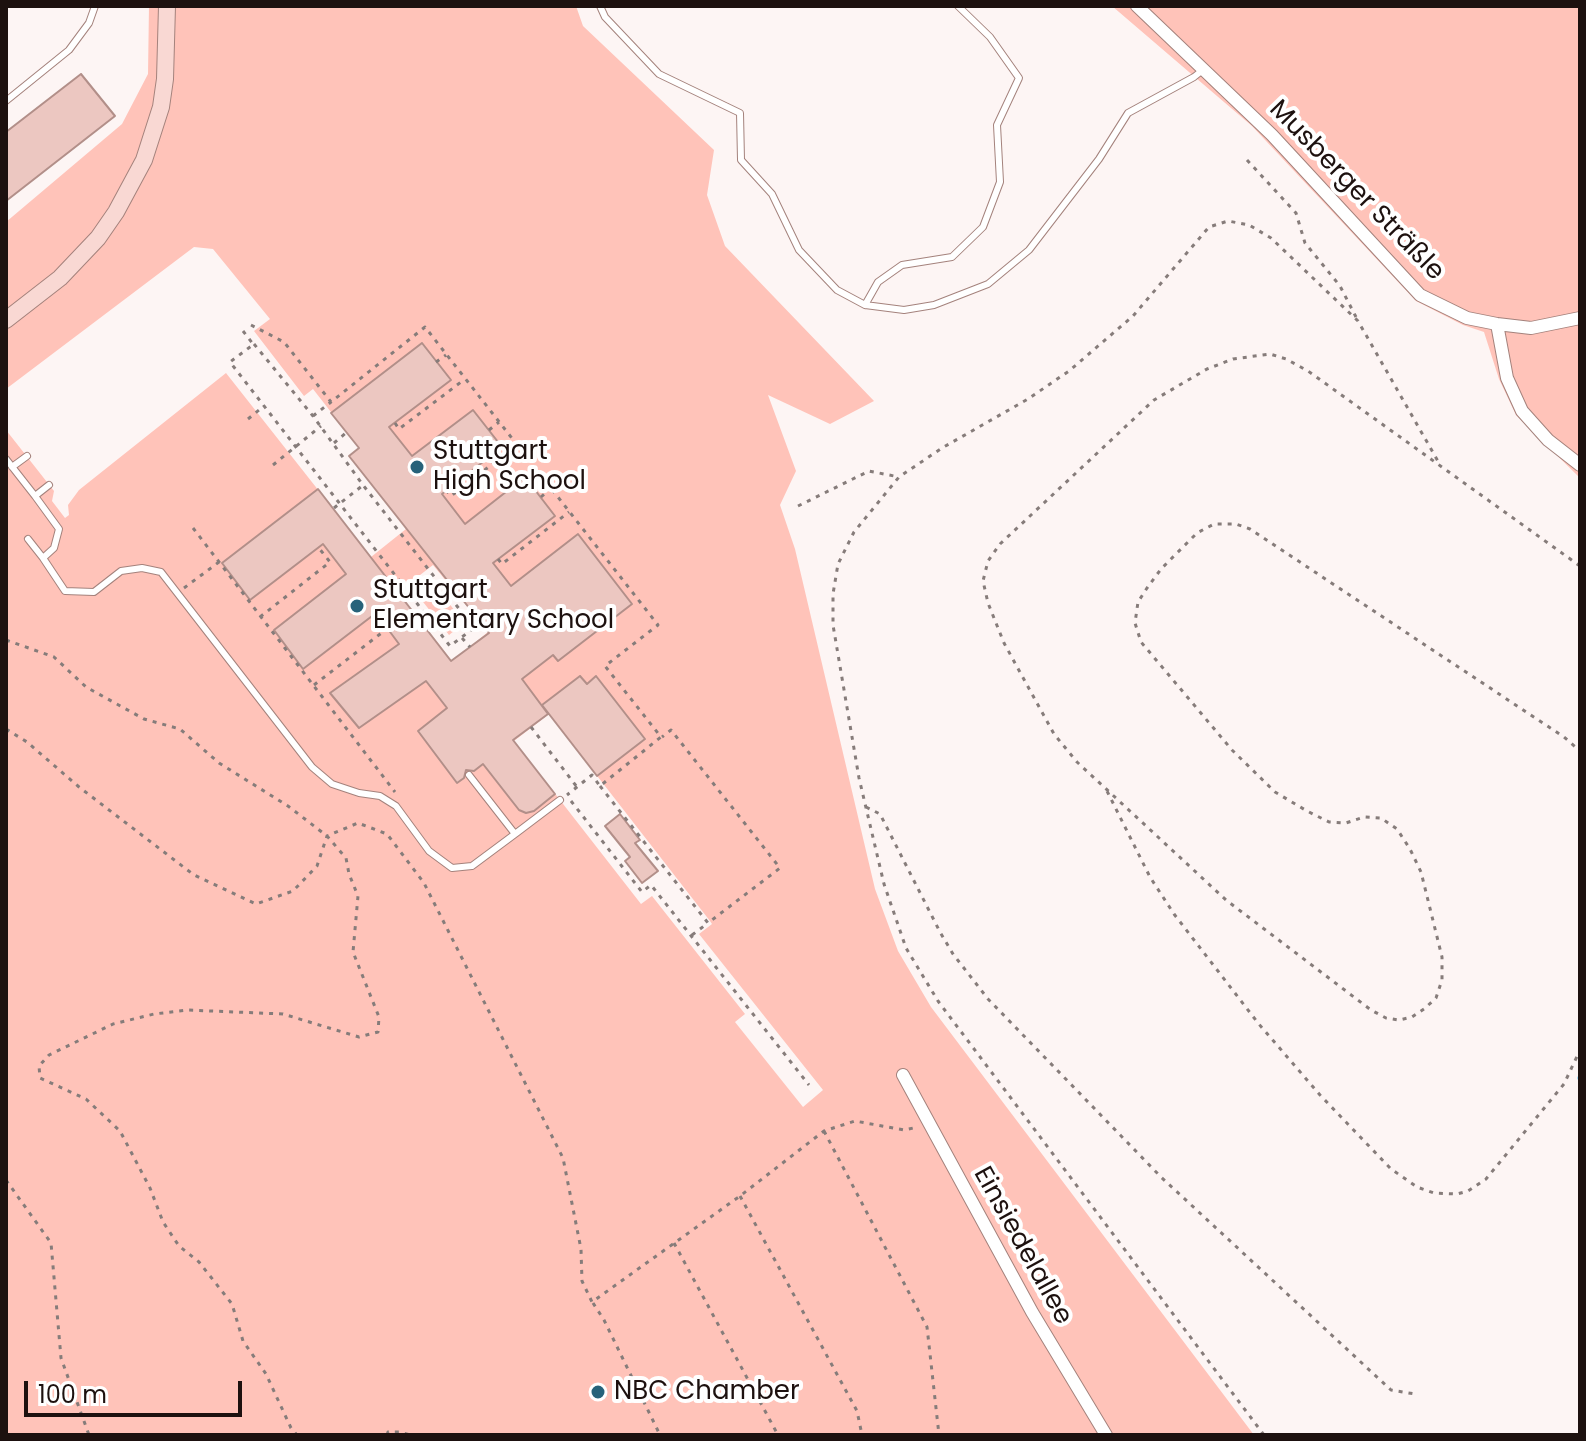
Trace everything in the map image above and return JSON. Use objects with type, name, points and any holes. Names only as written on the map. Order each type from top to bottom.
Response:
[{"type":"main road","points":[[6,320],[60,278],[98,238],[144,160],[157,121],[165,79],[167,6]]},
{"type":"street","name":"Musberger Sträßle","points":[[1137,6],[1272,135],[1420,295],[1467,318],[1497,324],[1531,328],[1580,318]]},
{"type":"street","points":[[1497,324],[1507,378],[1522,411],[1548,440],[1580,465]]},
{"type":"street","name":"Einsiedelallee","points":[[903,1075],[1032,1312],[1106,1435]]},
{"type":"lane","points":[[6,101],[69,50],[85,29],[95,6]]},
{"type":"lane","points":[[600,6],[605,17],[659,74],[740,113],[741,160],[772,194],[799,250],[837,290],[865,305],[904,310],[934,305],[988,284],[1029,250],[1099,159],[1128,113],[1204,69]]},
{"type":"lane","points":[[865,305],[878,282],[902,265],[952,257],[983,227],[1000,182],[997,125],[1019,78],[990,37],[958,6]]},
{"type":"lane","points":[[12,467],[27,456]]},
{"type":"lane","points":[[6,459],[59,529],[54,548],[43,558]]},
{"type":"lane","points":[[35,496],[49,485]]},
{"type":"lane","points":[[28,539],[65,591],[94,592],[121,571],[142,568],[161,572],[312,767],[332,784],[380,796],[396,806],[429,851],[452,868],[472,866],[563,798]]},
{"type":"lane","points":[[469,775],[515,834]]},
{"type":"path","points":[[1247,160],[1296,213],[1305,243],[1340,286],[1440,466]]},
{"type":"path","points":[[1264,1435],[938,1001],[906,948],[884,884],[866,807],[833,625],[833,594],[838,564],[854,532],[899,477],[942,448],[1028,399],[1107,341],[1133,316],[1209,227],[1228,221],[1249,225],[1271,238],[1358,321]]},
{"type":"path","points":[[251,325],[284,342],[331,402]]},
{"type":"path","points":[[313,416],[425,327],[658,625],[605,666],[661,737]]},
{"type":"path","points":[[243,331],[254,344],[321,426],[474,628],[450,646],[230,362],[254,344]]},
{"type":"path","points":[[1580,566],[1308,371],[1270,354],[1243,357],[1207,369],[1154,400],[1000,544],[988,561],[983,581],[1004,643],[1054,734],[1077,762],[1226,900],[1371,1010],[1386,1018],[1399,1020],[1412,1017],[1436,998],[1442,980],[1442,957],[1421,872],[1410,849],[1397,829],[1381,818],[1329,822],[1307,811],[1275,792],[1240,758],[1141,642],[1135,623],[1138,602],[1147,588],[1161,569],[1197,533],[1214,524],[1236,524],[1250,529],[1488,686],[1580,751]]},
{"type":"path","points":[[436,362],[446,355]]},
{"type":"path","points":[[395,423],[399,429],[465,379]]},
{"type":"path","points":[[248,419],[264,406]]},
{"type":"path","points":[[489,430],[499,422]]},
{"type":"path","points":[[273,465],[321,426]]},
{"type":"path","points":[[334,443],[347,432]]},
{"type":"path","points":[[446,490],[451,496],[517,445]]},
{"type":"path","points":[[798,506],[869,471],[899,477]]},
{"type":"path","points":[[334,508],[363,485]]},
{"type":"path","points":[[541,497],[551,488]]},
{"type":"path","points":[[498,559],[502,564],[569,512]]},
{"type":"path","points":[[193,528],[401,800]]},
{"type":"path","points":[[260,617],[330,562],[318,547]]},
{"type":"path","points":[[178,582],[183,589],[219,562]]},
{"type":"path","points":[[313,686],[384,631],[372,616]]},
{"type":"path","points":[[462,637],[470,647]]},
{"type":"path","points":[[6,640],[54,657],[86,687],[144,719],[180,729],[219,763],[277,798],[327,836],[346,858],[358,896],[353,952],[379,1017],[378,1032],[359,1037],[283,1014],[188,1010],[113,1024],[49,1055],[39,1066],[40,1078],[86,1099],[120,1131],[150,1188],[163,1222],[179,1246],[199,1262],[232,1304],[243,1341],[266,1374],[297,1435]]},
{"type":"path","points":[[531,727],[577,787]]},
{"type":"path","points":[[6,729],[27,742],[79,787],[194,875],[256,904],[293,891],[317,866],[327,836],[358,823],[387,834],[424,883],[563,1158],[576,1221],[582,1281],[660,1435]]},
{"type":"path","points":[[600,786],[671,730],[780,868],[691,936]]},
{"type":"path","points":[[708,923],[592,775],[563,798],[642,892],[651,885],[809,1085]]},
{"type":"path","points":[[1105,787],[1150,877],[1174,914],[1258,1023],[1340,1117],[1391,1169],[1417,1187],[1434,1193],[1457,1194],[1486,1179],[1564,1084],[1580,1050]]},
{"type":"path","points":[[866,807],[880,814],[940,932],[988,999],[1161,1177],[1391,1390],[1415,1394]]},
{"type":"path","points":[[592,1302],[740,1196],[824,1131],[855,1121],[904,1130],[930,1125]]},
{"type":"path","points":[[824,1131],[927,1327],[939,1435]]},
{"type":"path","points":[[6,1180],[51,1243],[61,1358],[89,1435]]},
{"type":"path","points":[[740,1196],[857,1411],[862,1435]]},
{"type":"path","points":[[674,1243],[778,1435]]},
{"type":"path","points":[[387,1435],[388,1432],[410,1435]]},
{"type":"shaded area","points":[[149,6],[576,6],[583,26],[714,150],[707,195],[725,246],[874,401],[830,424],[768,395],[796,471],[780,505],[795,549],[875,889],[898,951],[931,1007],[1254,1435],[6,1435],[6,430],[54,491],[52,501],[65,518],[69,515],[68,505],[79,490],[226,373],[371,557],[406,529],[349,456],[359,448],[313,389],[304,396],[254,331],[270,319],[213,249],[194,247],[6,389],[6,222],[122,124],[148,74]],"holes":[[[433,565],[488,632],[452,661],[398,592]],[[549,714],[710,921],[712,924],[699,934],[823,1090],[803,1107],[735,1022],[745,1014],[652,896],[641,904],[514,741]]]},
{"type":"shaded area","points":[[1112,6],[1580,6],[1580,478],[1516,415],[1499,379],[1484,332],[1416,301],[1252,126]]},
{"type":"shaded area","points":[[436,586],[464,623],[449,635],[420,598]]},
{"type":"building","points":[[81,74],[115,116],[6,201],[6,132]]},
{"type":"building","points":[[422,343],[451,380],[389,427],[412,456],[473,410],[502,447],[442,494],[465,524],[525,477],[555,516],[493,563],[511,586],[578,534],[632,604],[558,661],[553,655],[522,679],[548,714],[513,740],[555,794],[534,811],[526,813],[519,810],[483,764],[474,771],[466,770],[464,778],[457,783],[418,731],[447,708],[426,681],[359,728],[330,693],[399,644],[376,613],[303,669],[274,630],[346,574],[323,544],[250,600],[222,563],[318,489],[451,661],[489,633],[349,456],[359,448],[331,413]]},
{"type":"building","points":[[580,676],[587,684],[596,676],[645,739],[597,776],[542,705]]},
{"type":"building","points":[[620,814],[640,840],[635,843],[658,871],[642,883],[625,861],[630,857],[605,826]]},
{"type":"place","name":"Stuttgart High School","points":[[417,467]]},
{"type":"place","name":"Stuttgart Elementary School","points":[[357,606]]},
{"type":"place","name":"NBC Chamber","points":[[598,1392]]}]
